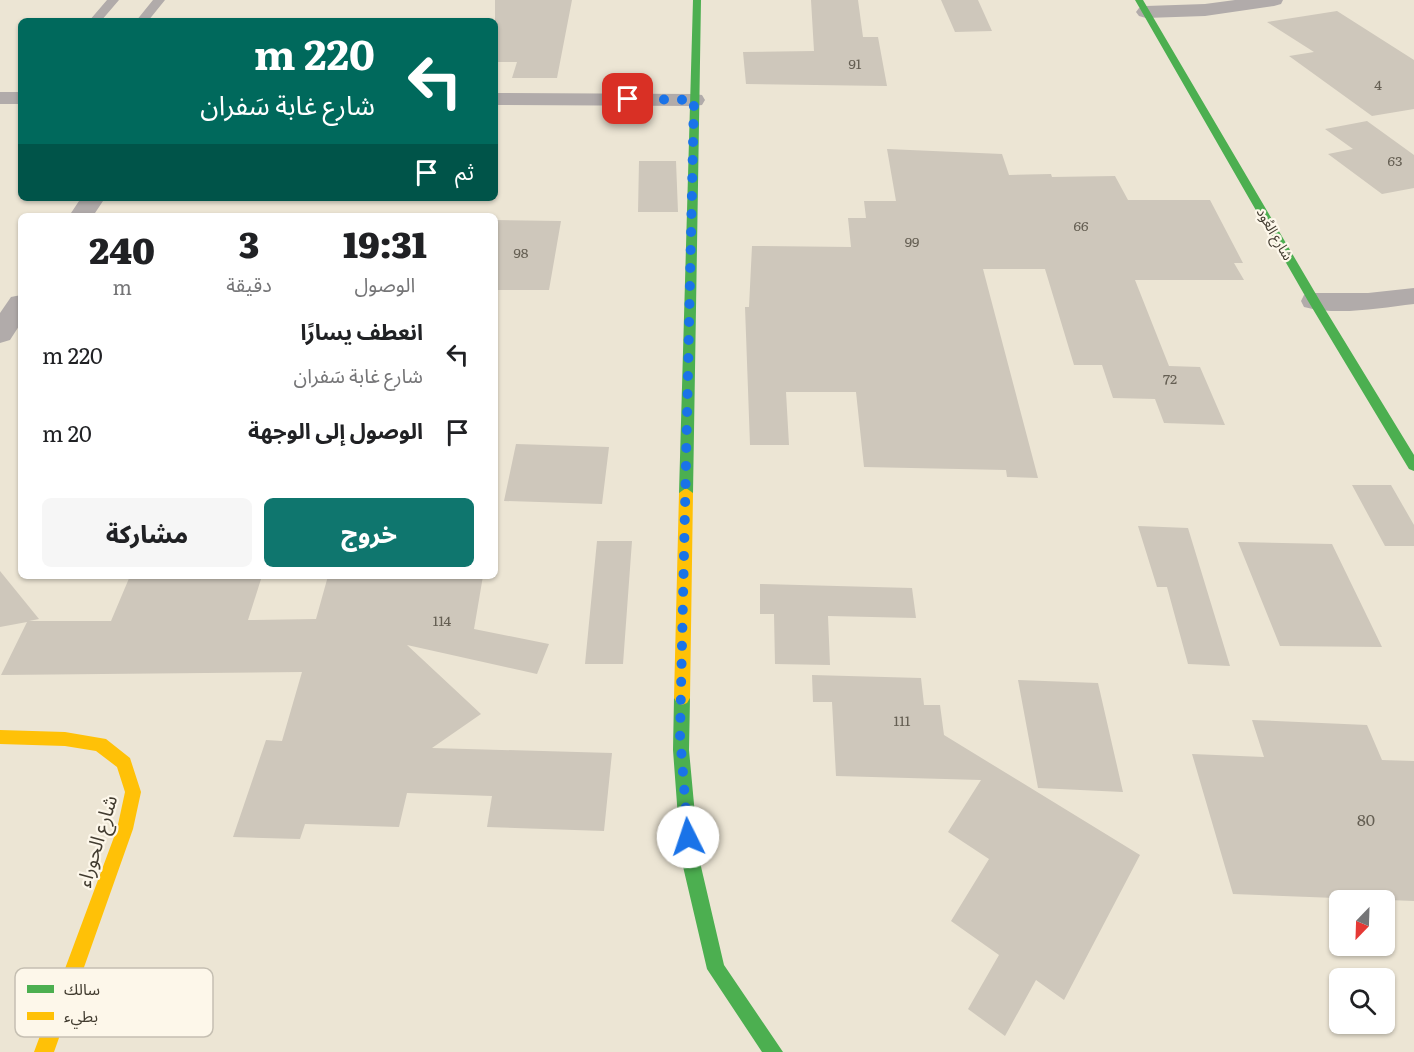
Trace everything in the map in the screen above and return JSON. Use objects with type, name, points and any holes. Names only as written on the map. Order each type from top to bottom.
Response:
[{"type":"street","points":[[697,0],[680,735],[690,858],[716,969],[773,1052]]},
{"type":"street","points":[[1142,6],[1206,10],[1274,0]]},
{"type":"street","name":"شارع العُود","points":[[1142,6],[1314,301],[1414,466]]},
{"type":"street","points":[[0,98],[18,98]]},
{"type":"street","points":[[498,99],[694,100]]},
{"type":"street","points":[[1314,301],[1368,301],[1414,296]]},
{"type":"street","points":[[0,334],[18,307]]},
{"type":"street","name":"شارع الحوراء","points":[[0,737],[65,739],[100,744],[124,763],[133,792],[125,829],[75,968]]},
{"type":"street","name":"شارع الحوراء","points":[[44,1052],[49,1037]]},
{"type":"lane","points":[[97,18],[112,0]]},
{"type":"lane","points":[[144,18],[159,0]]},
{"type":"building","points":[[495,0],[572,0],[557,78],[512,78],[517,62],[498,62],[498,18],[495,18]]},
{"type":"building","points":[[811,0],[858,0],[863,37],[878,37],[887,86],[746,84],[743,52],[814,51]]},
{"type":"building","points":[[941,0],[978,0],[992,31],[955,32]]},
{"type":"building","points":[[1337,11],[1414,60],[1414,109],[1372,116],[1289,56],[1314,52],[1267,22]]},
{"type":"building","points":[[1367,121],[1414,155],[1414,188],[1382,194],[1328,154],[1353,149],[1325,129]]},
{"type":"building","points":[[887,149],[1002,154],[1009,175],[1115,176],[1128,200],[1210,200],[1243,263],[1234,263],[1244,280],[1135,280],[1169,366],[1200,367],[1225,425],[1164,423],[1155,399],[1113,398],[1102,365],[1074,365],[1045,269],[983,269],[1038,478],[1007,477],[1006,470],[864,467],[856,392],[786,392],[789,445],[750,445],[745,307],[749,307],[752,246],[851,247],[848,218],[866,218],[864,201],[896,201]]},
{"type":"building","points":[[639,161],[676,161],[678,212],[638,212]]},
{"type":"building","points":[[498,220],[561,221],[549,290],[498,290]]},
{"type":"building","points":[[516,444],[609,447],[602,504],[504,501]]},
{"type":"building","points":[[1352,485],[1391,485],[1414,525],[1414,546],[1385,546]]},
{"type":"building","points":[[1138,526],[1188,528],[1230,666],[1188,664],[1167,587],[1157,587]]},
{"type":"building","points":[[597,541],[632,541],[623,664],[585,664]]},
{"type":"building","points":[[1238,542],[1332,544],[1382,647],[1280,646]]},
{"type":"building","points":[[0,571],[39,619],[29,621],[111,621],[129,579],[261,579],[248,620],[316,619],[327,579],[482,579],[474,629],[549,644],[537,674],[407,645],[481,714],[432,748],[612,753],[604,831],[487,827],[492,796],[407,793],[399,827],[305,824],[300,839],[233,837],[266,740],[282,741],[302,672],[1,675],[27,622],[0,627]]},
{"type":"building","points":[[760,584],[912,588],[916,618],[828,616],[830,665],[775,664],[774,614],[760,614]]},
{"type":"building","points":[[812,675],[921,678],[924,705],[940,705],[944,735],[1140,855],[1064,1000],[1036,980],[1005,1036],[968,1009],[999,955],[951,921],[989,859],[948,832],[981,780],[836,776],[832,702],[813,702]]},
{"type":"building","points":[[1018,680],[1098,683],[1123,792],[1038,788]]},
{"type":"building","points":[[1252,720],[1367,725],[1382,760],[1414,761],[1414,901],[1395,900],[1395,890],[1329,890],[1329,898],[1233,894],[1192,754],[1264,757]]},
{"type":"traffic: fast","points":[[686,493],[697,0]]},
{"type":"traffic: fast","points":[[1139,0],[1314,301],[1414,466]]},
{"type":"traffic: fast","points":[[682,698],[681,750],[690,858],[716,969],[773,1052]]},
{"type":"traffic: slow","points":[[682,698],[686,493]]},
{"type":"traffic: slow","points":[[0,737],[65,739],[100,744],[124,763],[133,792],[125,829],[75,968]]},
{"type":"traffic: slow","points":[[44,1052],[49,1037]]},
{"type":"route","points":[[628,99],[694,100],[680,735],[688,837]]}]
